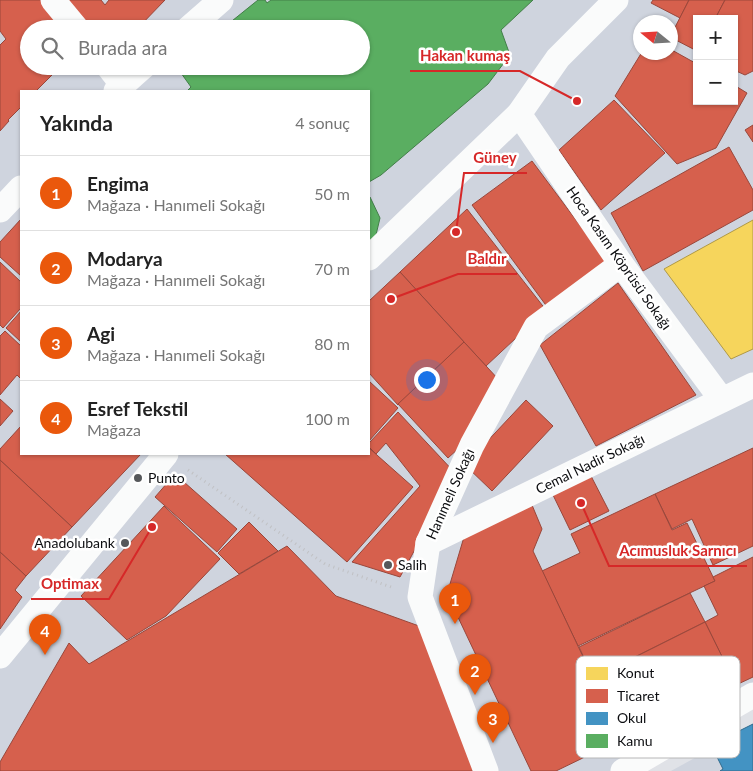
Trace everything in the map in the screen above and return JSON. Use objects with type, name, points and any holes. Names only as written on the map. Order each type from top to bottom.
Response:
[{"type":"street","points":[[54,0],[70,20]]},
{"type":"street","points":[[198,20],[221,0]]},
{"type":"street","points":[[370,257],[519,114],[558,58],[616,0]]},
{"type":"street","points":[[115,81],[127,75]]},
{"type":"street","name":"Hoca Kasım Köprüsü Sokağı","points":[[519,114],[621,264],[722,400]]},
{"type":"street","points":[[0,210],[20,189]]},
{"type":"street","name":"Hanımeli Sokağı","points":[[486,771],[420,597],[428,543],[472,445],[536,327],[621,264]]},
{"type":"street","name":"Cemal Nadir Sokağı","points":[[428,543],[753,385]]},
{"type":"street","points":[[0,656],[164,455]]},
{"type":"street","points":[[740,703],[753,695]]},
{"type":"street","points":[[623,771],[645,758]]},
{"type":"path","points":[[166,455],[325,564],[420,597]]},
{"type":"shaded area","points":[[0,0],[753,0],[753,700],[740,707],[740,656],[576,656],[576,758],[648,758],[624,771],[0,771]]},
{"type":"shaded area","points":[[753,726],[753,771],[671,771],[695,758],[740,758],[740,733]]},
{"type":"building: Konut","points":[[753,220],[753,349],[731,359],[664,269]]},
{"type":"building: Ticaret","points":[[0,0],[47,0],[60,20],[20,20],[20,75],[52,75],[37,90],[20,90],[20,108],[0,131],[0,45],[6,39],[0,31]]},
{"type":"building: Ticaret","points":[[57,0],[101,0],[105,5],[109,0],[165,0],[146,20],[74,20]]},
{"type":"building: Ticaret","points":[[653,0],[689,0],[680,18],[678,15],[674,15],[651,3]]},
{"type":"building: Ticaret","points":[[689,0],[725,0],[717,15],[693,15],[693,49],[678,41],[678,21]]},
{"type":"building: Ticaret","points":[[725,0],[753,0],[753,71],[745,75],[738,72],[738,15],[717,15]]},
{"type":"building: Ticaret","points":[[678,53],[693,62],[693,105],[738,105],[738,87],[747,93],[716,148],[677,164],[615,96],[637,60],[678,60]]},
{"type":"building: Ticaret","points":[[614,100],[665,153],[601,210],[559,150]]},
{"type":"building: Ticaret","points":[[753,125],[753,142],[745,130]]},
{"type":"building: Ticaret","points":[[729,147],[753,190],[753,210],[643,271],[611,213]]},
{"type":"building: Ticaret","points":[[532,161],[608,263],[548,308],[472,205]]},
{"type":"building: Ticaret","points":[[467,209],[546,310],[486,366],[400,272]]},
{"type":"building: Ticaret","points":[[20,220],[20,275],[0,257],[0,242]]},
{"type":"building: Ticaret","points":[[0,262],[20,281],[20,309],[3,328],[0,325]]},
{"type":"building: Ticaret","points":[[400,272],[464,342],[398,405],[370,374],[370,300]]},
{"type":"building: Ticaret","points":[[618,283],[696,395],[596,446],[540,345]]},
{"type":"building: Ticaret","points":[[20,312],[20,341],[6,328]]},
{"type":"building: Ticaret","points":[[5,331],[20,345],[20,378],[17,375],[0,395],[0,336]]},
{"type":"building: Ticaret","points":[[464,342],[499,380],[471,437],[448,458],[398,404]]},
{"type":"building: Ticaret","points":[[370,382],[398,408],[370,440]]},
{"type":"building: Ticaret","points":[[0,399],[13,411],[0,426]]},
{"type":"building: Ticaret","points":[[526,400],[553,426],[492,491],[465,465]]},
{"type":"building: Ticaret","points":[[398,412],[456,474],[400,577],[352,562],[420,486],[386,443],[376,454],[370,448],[370,442]]},
{"type":"building: Ticaret","points":[[20,427],[20,455],[140,455],[72,527],[0,460],[0,449]]},
{"type":"building: Ticaret","points":[[753,448],[753,546],[713,565],[692,519],[672,529],[655,494]]},
{"type":"building: Ticaret","points":[[370,449],[413,487],[347,562],[226,455],[370,455]]},
{"type":"building: Ticaret","points":[[0,460],[72,527],[26,576],[0,552]]},
{"type":"building: Ticaret","points":[[175,474],[237,529],[217,552],[155,497]]},
{"type":"building: Ticaret","points":[[591,476],[609,511],[570,530],[553,495]]},
{"type":"building: Ticaret","points":[[655,494],[672,530],[687,523],[715,581],[578,646],[542,571],[580,553],[571,534]]},
{"type":"building: Ticaret","points":[[532,505],[542,529],[533,551],[583,656],[576,656],[576,758],[583,758],[556,771],[531,771],[447,594],[464,537]]},
{"type":"building: Ticaret","points":[[164,506],[220,559],[166,616],[127,640],[81,596]]},
{"type":"building: Ticaret","points":[[249,522],[278,551],[239,574],[218,553]]},
{"type":"building: Ticaret","points":[[287,546],[336,596],[419,626],[475,771],[0,771],[0,762],[69,643],[89,664]]},
{"type":"building: Ticaret","points":[[0,552],[26,576],[15,590],[22,597],[0,629]]},
{"type":"building: Ticaret","points":[[753,557],[753,677],[740,683],[740,656],[722,656],[705,622],[718,615],[704,586],[715,581],[713,577]]},
{"type":"building: Ticaret","points":[[690,593],[705,622],[637,656],[583,656],[579,647]]},
{"type":"building: Ticaret","points":[[705,622],[722,656],[637,656]]},
{"type":"building: Okul","points":[[753,724],[753,771],[720,771],[723,769],[718,758],[740,758],[740,730]]},
{"type":"building: Kamu","points":[[258,0],[265,0],[267,3],[271,0],[533,0],[501,30],[510,55],[488,84],[381,175],[370,181],[370,90],[188,90],[191,87],[182,75],[370,75],[370,20],[233,20]]},
{"type":"building: Kamu","points":[[370,197],[380,218],[375,239],[370,243]]},
{"type":"place","name":"Hakan kumaş","points":[[577,101]]},
{"type":"place","name":"Güney","points":[[456,232]]},
{"type":"place","name":"Baldır","points":[[391,299]]},
{"type":"place","name":"Punto","points":[[138,478]]},
{"type":"place","name":"Acımusluk Sarnıcı","points":[[581,503]]},
{"type":"place","name":"Optimax","points":[[152,527]]},
{"type":"place","name":"Anadolubank","points":[[125,543]]},
{"type":"place","name":"Salih","points":[[388,565]]},
{"type":"place","name":"Engima","points":[[455,624]]},
{"type":"place","name":"Esref Tekstil","points":[[45,655]]},
{"type":"place","name":"Modarya","points":[[475,695]]},
{"type":"place","name":"Agi","points":[[493,743]]}]
